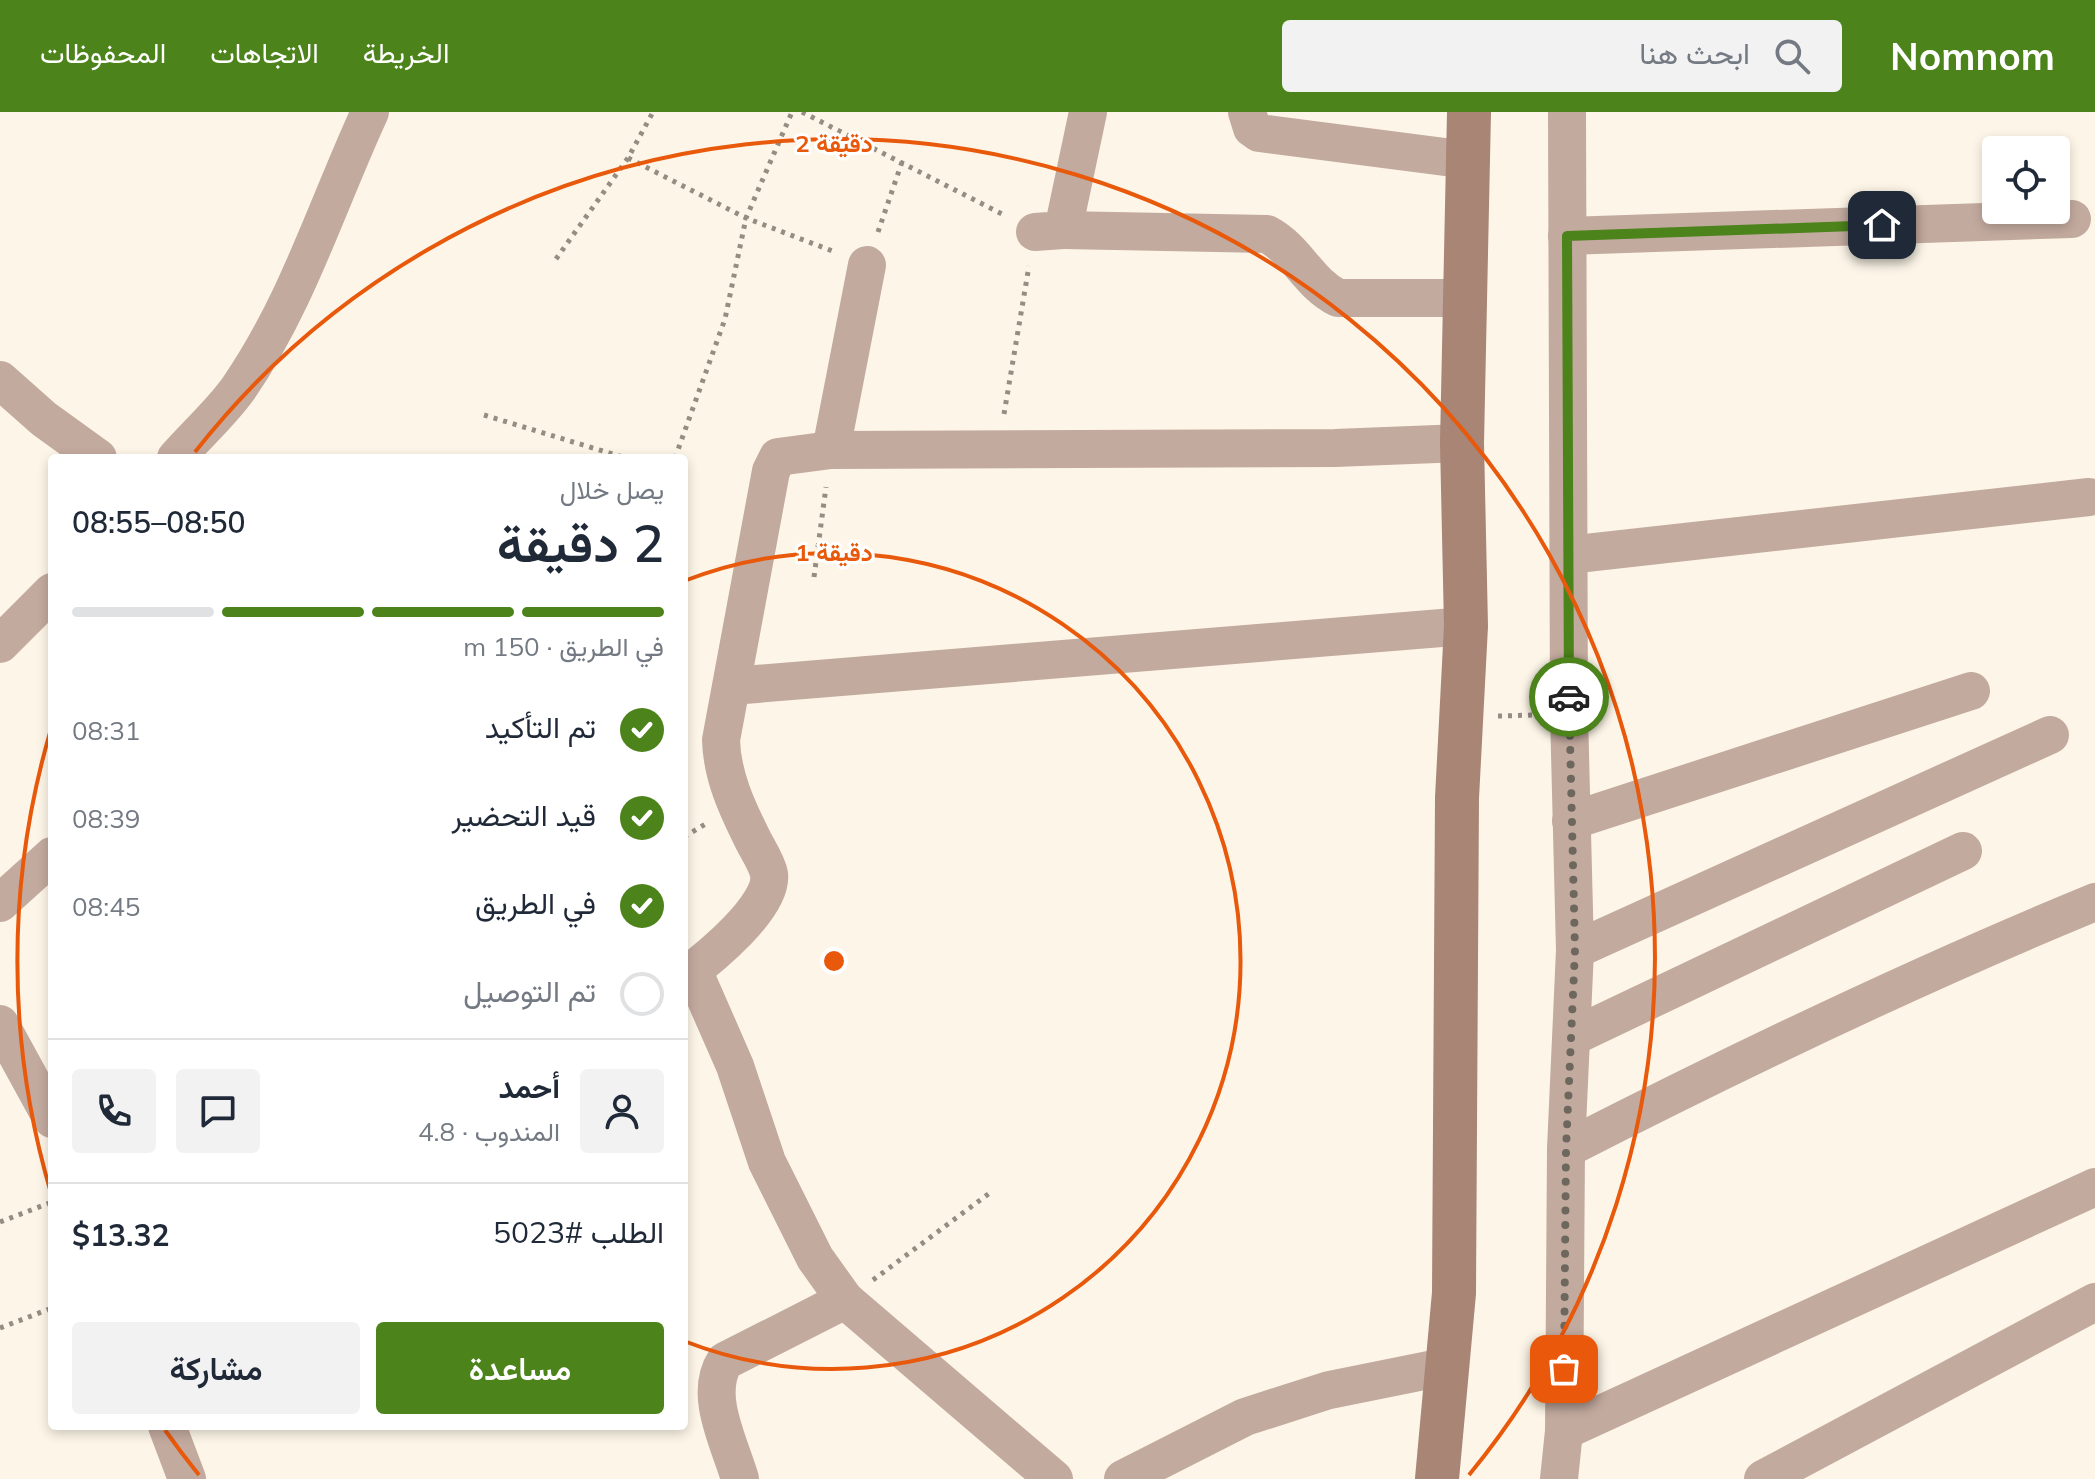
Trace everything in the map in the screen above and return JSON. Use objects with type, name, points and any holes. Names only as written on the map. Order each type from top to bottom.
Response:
[{"type":"street","points":[[180,454],[236,391],[272,334],[307,266],[370,112]]},
{"type":"street","points":[[1088,112],[1049,231],[1267,234],[1290,251],[1323,290],[1338,298],[1465,298]]},
{"type":"street","points":[[1247,112],[1252,128],[1259,133],[1468,160]]},
{"type":"street","points":[[1437,1479],[1454,1293],[1457,798],[1466,626],[1462,443],[1469,112]]},
{"type":"street","points":[[1559,1479],[1564,1431],[1566,1149],[1575,950],[1569,714],[1567,112]]},
{"type":"street","points":[[1567,236],[2072,219]]},
{"type":"street","points":[[831,450],[867,265]]},
{"type":"street","points":[[0,380],[44,419],[92,454]]},
{"type":"street","points":[[1054,1479],[845,1300],[815,1258],[767,1162],[735,1066],[689,974],[756,911],[768,888],[769,874],[736,804],[722,763],[721,740],[773,463],[785,454],[831,450],[1335,448],[1462,443]]},
{"type":"street","points":[[1568,555],[2089,497]]},
{"type":"street","points":[[0,644],[48,596]]},
{"type":"street","points":[[732,686],[1466,626]]},
{"type":"street","points":[[1571,821],[1971,691]]},
{"type":"street","points":[[1575,950],[2050,735]]},
{"type":"street","points":[[1572,1037],[1963,851]]},
{"type":"street","points":[[0,903],[48,860]]},
{"type":"street","points":[[1566,1149],[1721,1070],[1941,965],[2095,902]]},
{"type":"street","points":[[0,1024],[48,1112]]},
{"type":"street","points":[[1564,1431],[2095,1187]]},
{"type":"street","points":[[740,1479],[718,1405],[717,1373],[725,1361],[845,1300]]},
{"type":"street","points":[[1763,1479],[2095,1302]]},
{"type":"street","points":[[1123,1479],[1245,1417],[1329,1390],[1448,1366]]},
{"type":"street","points":[[168,1430],[178,1477]]},
{"type":"path","points":[[556,259],[628,158],[653,112]]},
{"type":"path","points":[[676,454],[725,319],[746,218],[792,112]]},
{"type":"path","points":[[802,112],[1049,231],[998,450]]},
{"type":"path","points":[[628,158],[746,218],[867,265],[902,162]]},
{"type":"path","points":[[484,415],[613,454]]},
{"type":"path","points":[[814,577],[831,450]]},
{"type":"path","points":[[1461,717],[1569,714]]},
{"type":"path","points":[[845,1300],[991,1192]]},
{"type":"path","points":[[0,1222],[48,1204]]},
{"type":"path","points":[[0,1328],[48,1310]]},
{"type":"way so far","points":[[1564,1369],[1566,1149],[1575,950],[1569,697]]},
{"type":"route","points":[[1569,697],[1567,236],[1882,225]]}]
